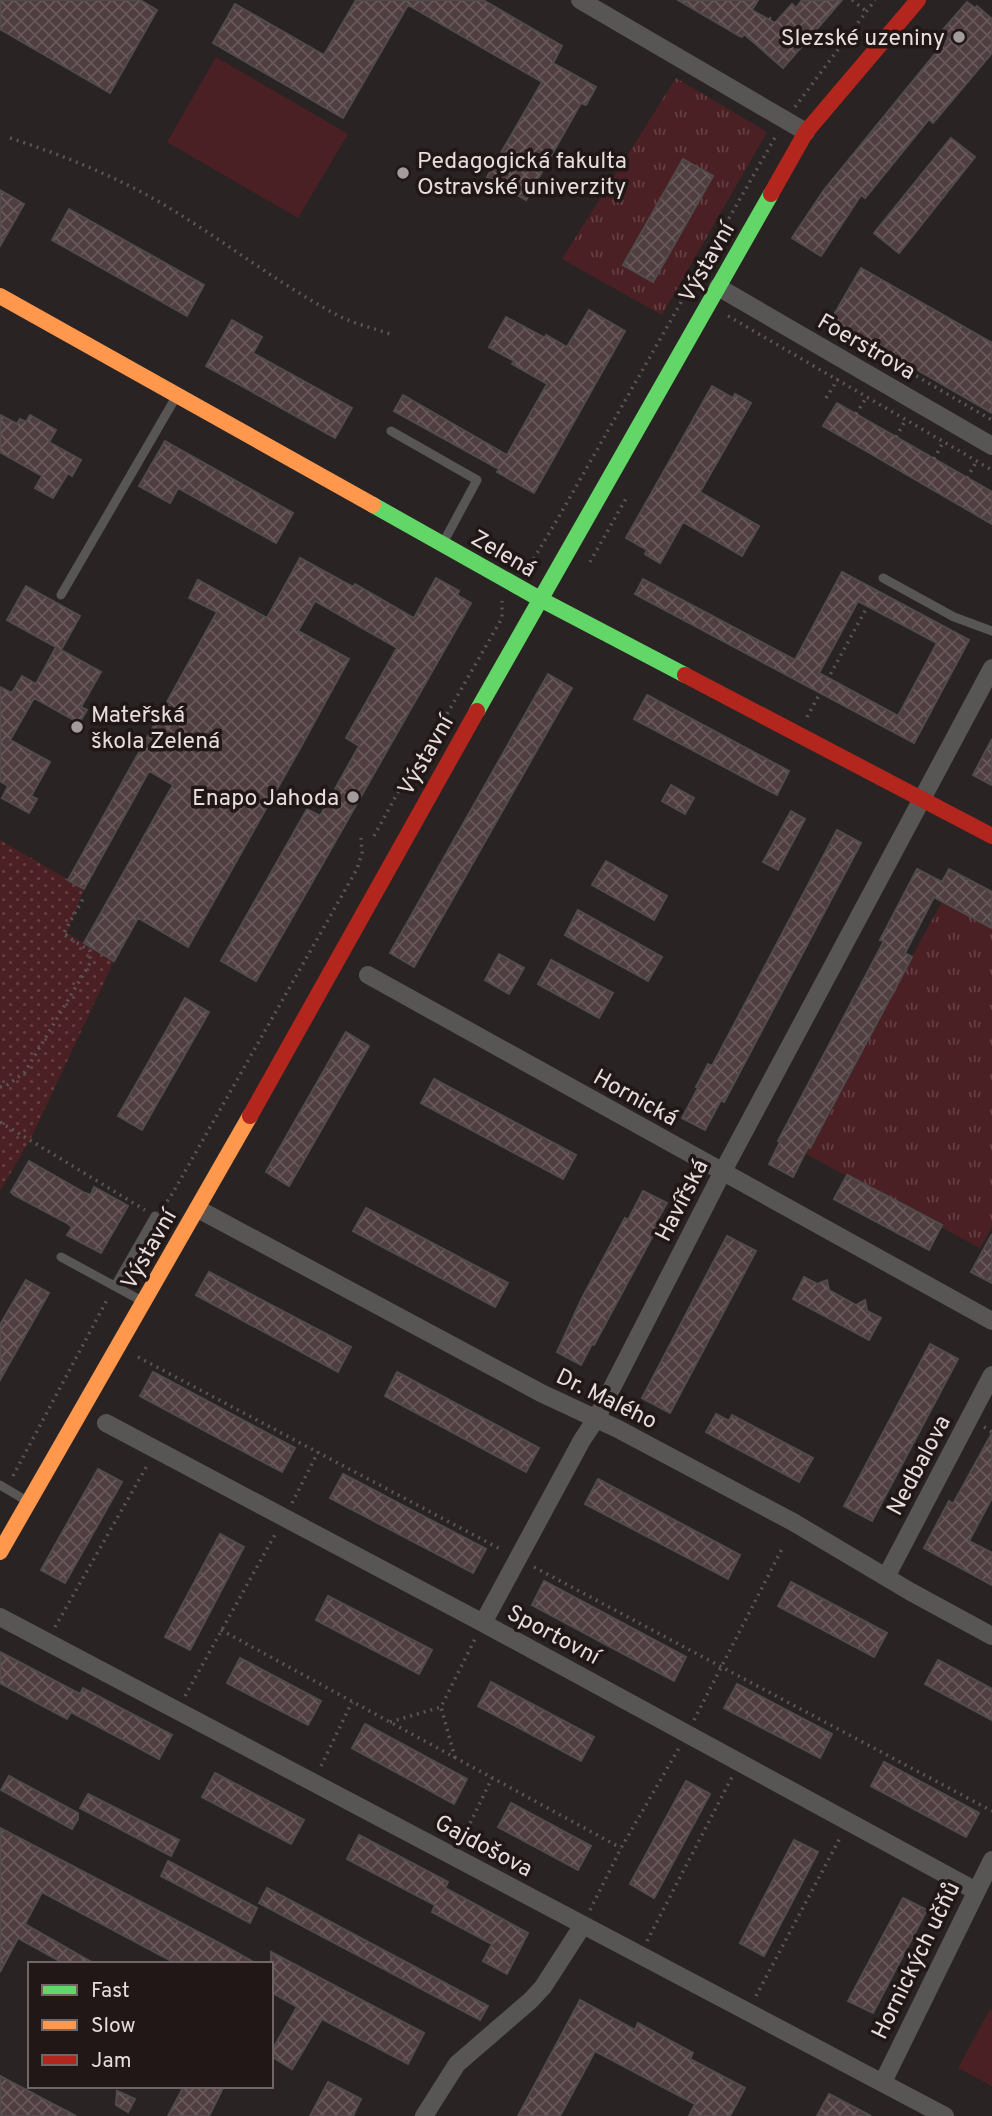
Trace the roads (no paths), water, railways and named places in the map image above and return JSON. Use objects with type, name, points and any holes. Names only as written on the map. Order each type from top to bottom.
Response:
[{"type":"street","points":[[580,0],[806,132]]},
{"type":"street","name":"Výstavní","points":[[0,1552],[198,1209],[806,132],[918,0]]},
{"type":"street","name":"Foerstrova","points":[[718,287],[989,445]]},
{"type":"street","name":"Zelená","points":[[0,296],[540,599],[992,836]]},
{"type":"street","name":"Havířská","points":[[483,1623],[596,1419],[722,1173],[992,668]]},
{"type":"street","name":"Hornická","points":[[368,975],[992,1321]]},
{"type":"street","name":"Dr. Malého","points":[[198,1209],[541,1393],[793,1521],[992,1636]]},
{"type":"street","name":"Nedbalova","points":[[886,1577],[992,1375]]},
{"type":"street","name":"Sportovní","points":[[106,1423],[483,1623],[976,1891]]},
{"type":"street","name":"Gajdošova","points":[[0,1617],[945,2116]]},
{"type":"street","name":"Hornických učňů","points":[[883,2082],[992,1860]]},
{"type":"street","points":[[424,2116],[457,2063],[543,1987],[583,1925]]},
{"type":"lane","points":[[61,595],[178,394]]},
{"type":"lane","points":[[391,431],[477,480],[443,544]]},
{"type":"lane","points":[[883,578],[954,617],[992,631]]},
{"type":"lane","points":[[115,1286],[155,1216]]},
{"type":"lane","points":[[61,1257],[143,1302]]},
{"type":"lane","points":[[3,1487],[28,1502]]},
{"type":"place","name":"Slezské uzeniny","points":[[959,37]]},
{"type":"place","name":"Pedagogická fakulta Ostravské univerzity","points":[[403,173]]},
{"type":"place","name":"Mateřská škola Zelená","points":[[77,727]]},
{"type":"place","name":"Enapo Jahoda","points":[[353,797]]}]
